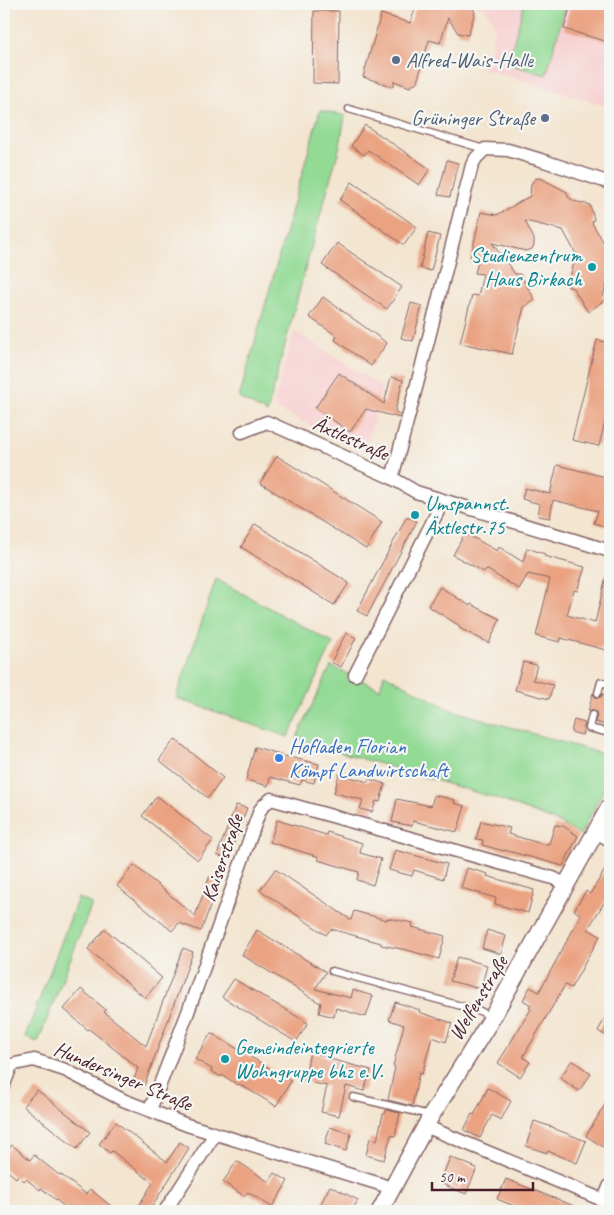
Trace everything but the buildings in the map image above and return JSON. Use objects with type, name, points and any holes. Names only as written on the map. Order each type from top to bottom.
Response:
[{"type":"street","points":[[392,478],[472,165],[480,153],[485,149],[508,150],[610,183]]},
{"type":"street","name":"Äxtlestraße","points":[[242,432],[267,422],[392,478],[416,492],[610,551]]},
{"type":"street","points":[[355,675],[443,501]]},
{"type":"street","name":"Kaiserstraße","points":[[150,1110],[188,1012],[260,810],[271,799],[553,878],[567,885]]},
{"type":"street","name":"Welfenstraße","points":[[380,1211],[428,1121],[492,1018],[567,885],[603,836],[610,806]]},
{"type":"street","name":"Hundersinger Straße","points":[[15,1064],[34,1060],[65,1070],[123,1100],[188,1125],[392,1189]]},
{"type":"street","points":[[428,1121],[607,1201],[610,1184]]},
{"type":"street","points":[[165,1211],[215,1134]]},
{"type":"lane","points":[[349,109],[485,149]]},
{"type":"lane","points":[[598,693],[601,682],[610,685]]},
{"type":"lane","points":[[592,715],[589,728],[610,733]]},
{"type":"lane","points":[[332,971],[480,1011],[492,1018]]},
{"type":"lane","points":[[4,1094],[15,1064]]},
{"type":"lane","points":[[353,1097],[428,1121]]},
{"type":"shaded area","points":[[472,4],[610,4],[610,107],[482,68],[479,64],[482,52],[490,53],[495,26],[485,8]]},
{"type":"shaded area","points":[[294,331],[382,387],[366,450],[361,451],[273,407]]},
{"type":"green space","points":[[524,4],[566,5],[546,75],[508,64]]},
{"type":"green space","points":[[320,110],[345,116],[340,145],[267,413],[239,398]]},
{"type":"green space","points":[[216,579],[333,643],[288,737],[176,698]]},
{"type":"green space","points":[[331,666],[380,689],[384,674],[451,710],[610,756],[610,778],[580,835],[558,822],[498,799],[296,739]]},
{"type":"green space","points":[[78,898],[92,904],[38,1042],[25,1037]]},
{"type":"place","name":"Alfred-Wais-Halle","points":[[396,60]]},
{"type":"place","name":"Grüninger Straße","points":[[545,118]]},
{"type":"place","name":"Studienzentrum Haus Birkach","points":[[592,267]]},
{"type":"place","name":"Umspannst. Äxtlestr.75","points":[[415,515]]},
{"type":"place","name":"Hofladen Florian Kömpf Landwirtschaft","points":[[279,758]]},
{"type":"place","name":"Gemeindeintegrierte Wohngruppe bhz e.V.","points":[[225,1059]]}]
